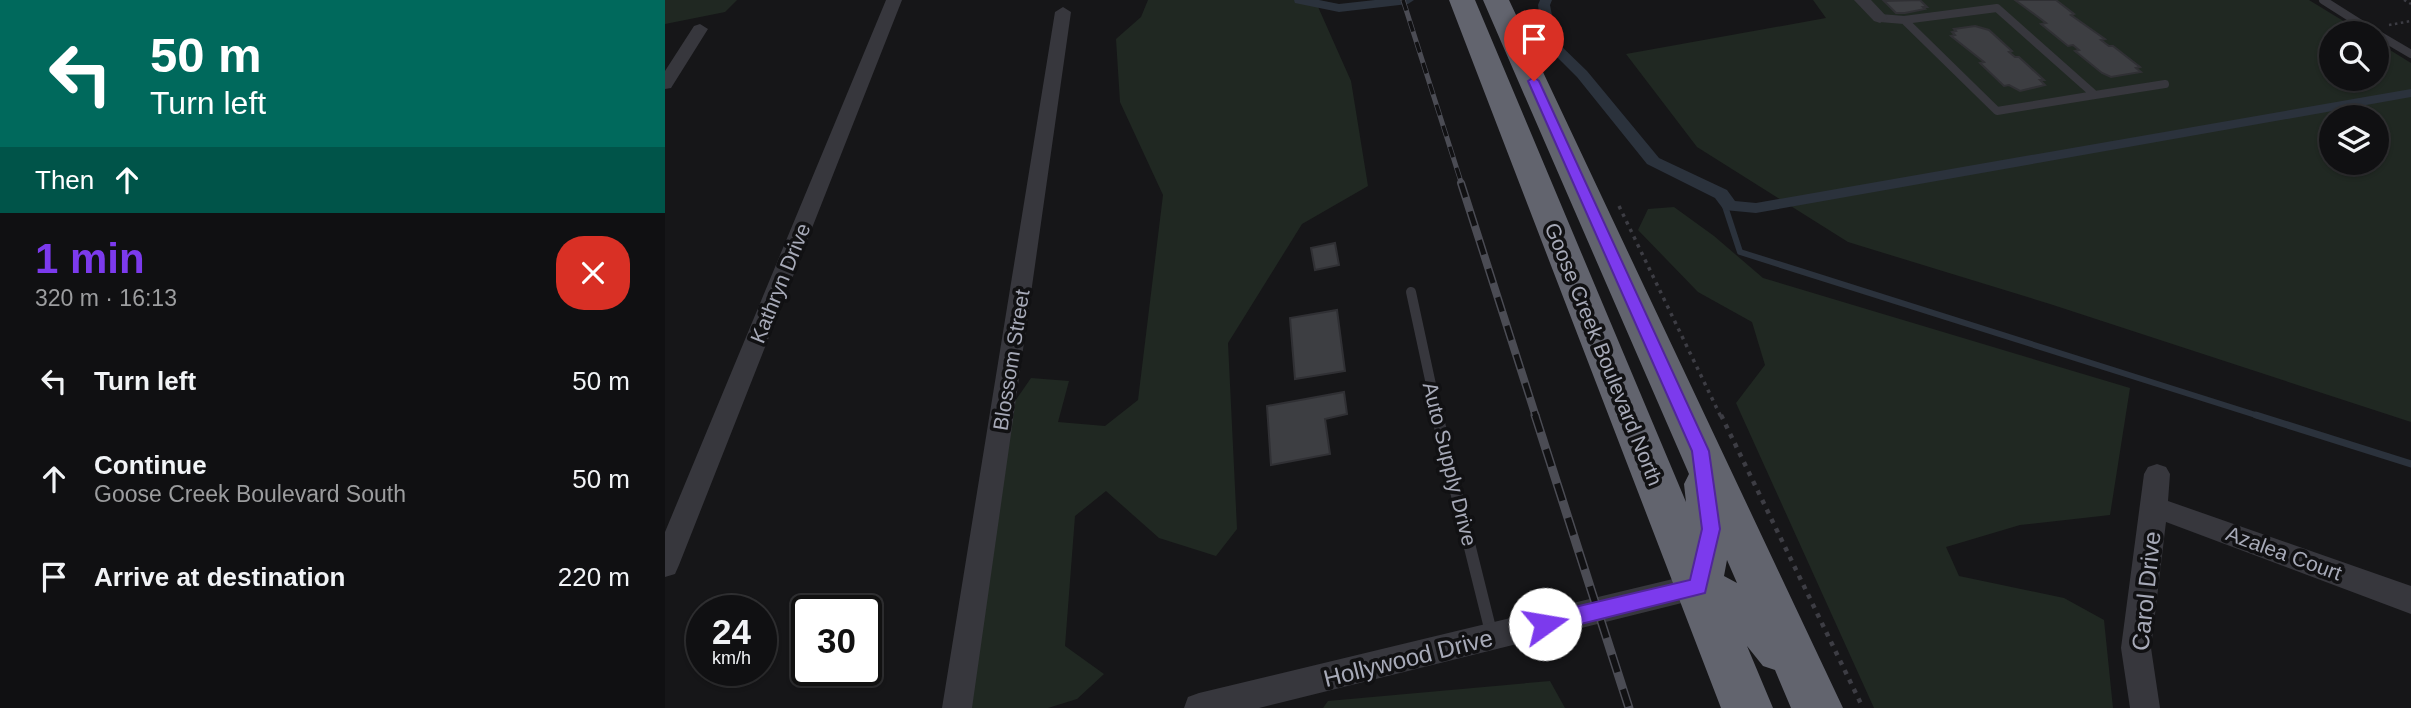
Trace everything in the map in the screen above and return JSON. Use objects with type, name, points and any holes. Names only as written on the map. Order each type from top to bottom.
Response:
[{"type":"highway","name":"Goose Creek Boulevard North","points":[[1462,0],[1747,708]]},
{"type":"highway","points":[[1496,0],[1816,706]]},
{"type":"highway","points":[[1701,451],[1711,529],[1698,586],[1752,616],[1779,646],[1816,706]]},
{"type":"street","name":"Kathryn Drive","points":[[665,565],[894,0]]},
{"type":"street","points":[[1862,0],[1880,18]]},
{"type":"street","name":"Blossom Street","points":[[957,708],[1063,12]]},
{"type":"street","points":[[665,83],[700,29]]},
{"type":"street","name":"Carol Drive","points":[[2145,708],[2136,648],[2157,474]]},
{"type":"street","name":"Azalea Court","points":[[2155,507],[2411,601]]},
{"type":"street","name":"Hollywood Drive","points":[[1199,708],[1285,699],[1492,636],[1698,586]]},
{"type":"lane","points":[[2323,0],[2356,21]]},
{"type":"lane","points":[[1880,18],[1905,20],[1997,8],[2095,95]]},
{"type":"lane","points":[[1905,20],[1997,111],[2165,84]]},
{"type":"lane","points":[[2389,41],[2411,54]]},
{"type":"lane","name":"Auto Supply Drive","points":[[1411,292],[1425,361],[1492,636]]},
{"type":"path","points":[[2404,0],[2411,4]]},
{"type":"path","points":[[2389,25],[2411,22]]},
{"type":"path","points":[[1613,194],[1863,708]]},
{"type":"shaded area","points":[[665,0],[737,0],[725,12],[665,24]]},
{"type":"shaded area","points":[[1148,0],[1315,0],[1351,81],[1368,186],[1302,224],[1228,343],[1237,529],[1216,556],[1159,538],[1106,491],[1075,516],[1065,646],[1104,674],[1077,699],[1048,708],[967,708],[1009,410],[1031,378],[1069,381],[1058,422],[1105,426],[1138,400],[1163,195],[1120,102],[1116,39],[1141,17]]},
{"type":"shaded area","points":[[1813,0],[2309,0],[2343,21],[2319,21],[2319,91],[2389,91],[2389,49],[2411,63],[2411,422],[2050,304],[1848,242],[1697,147],[1626,54],[1826,18]]},
{"type":"shaded area","points":[[1674,207],[1714,236],[1763,278],[2130,388],[2110,515],[2020,525],[1946,547],[1959,576],[2064,598],[2104,620],[2113,708],[1874,708],[1736,403],[1765,365],[1752,322],[1698,292],[1638,230],[1648,209]]},
{"type":"shaded area","points":[[1550,681],[1565,708],[1323,708],[1328,701]]},
{"type":"building","points":[[1920,0],[1927,7],[1923,7],[1925,9],[1905,13],[1896,13],[1884,1]]},
{"type":"building","points":[[2015,0],[2056,0],[2074,14],[2071,15],[2105,39],[2101,40],[2140,67],[2136,68],[2141,72],[2111,77],[2102,73],[2075,51],[2079,50],[2073,45],[2068,46],[2041,24],[2046,23]]},
{"type":"building","points":[[1975,26],[1989,30],[2012,51],[2009,52],[2019,57],[2044,80],[2040,80],[2045,85],[2020,91],[2009,85],[2004,86],[1980,63],[1984,62],[1951,36],[1955,35],[1952,32],[1956,31],[1954,29]]},
{"type":"building","points":[[1335,243],[1339,265],[1315,270],[1311,248]]},
{"type":"building","points":[[1337,310],[1345,371],[1295,379],[1290,318]]},
{"type":"building","points":[[1344,392],[1347,414],[1325,419],[1330,454],[1271,465],[1267,406]]},
{"type":"waterway","points":[[1300,0],[1339,8],[1408,0]]},
{"type":"waterway","points":[[1546,0],[1544,5],[1550,43],[1582,74],[1653,161],[1721,194],[1730,206],[1756,208],[2411,93]]},
{"type":"waterway","points":[[1721,194],[1740,252],[2262,417]]},
{"type":"waterway","points":[[2256,415],[2411,464]]},
{"type":"railway","points":[[1403,0],[1462,185]]},
{"type":"railway","points":[[1461,183],[1536,417]]},
{"type":"railway","points":[[1535,415],[1629,708]]},
{"type":"route","points":[[1534,81],[1701,451],[1711,529],[1698,586],[1545,624]]}]
